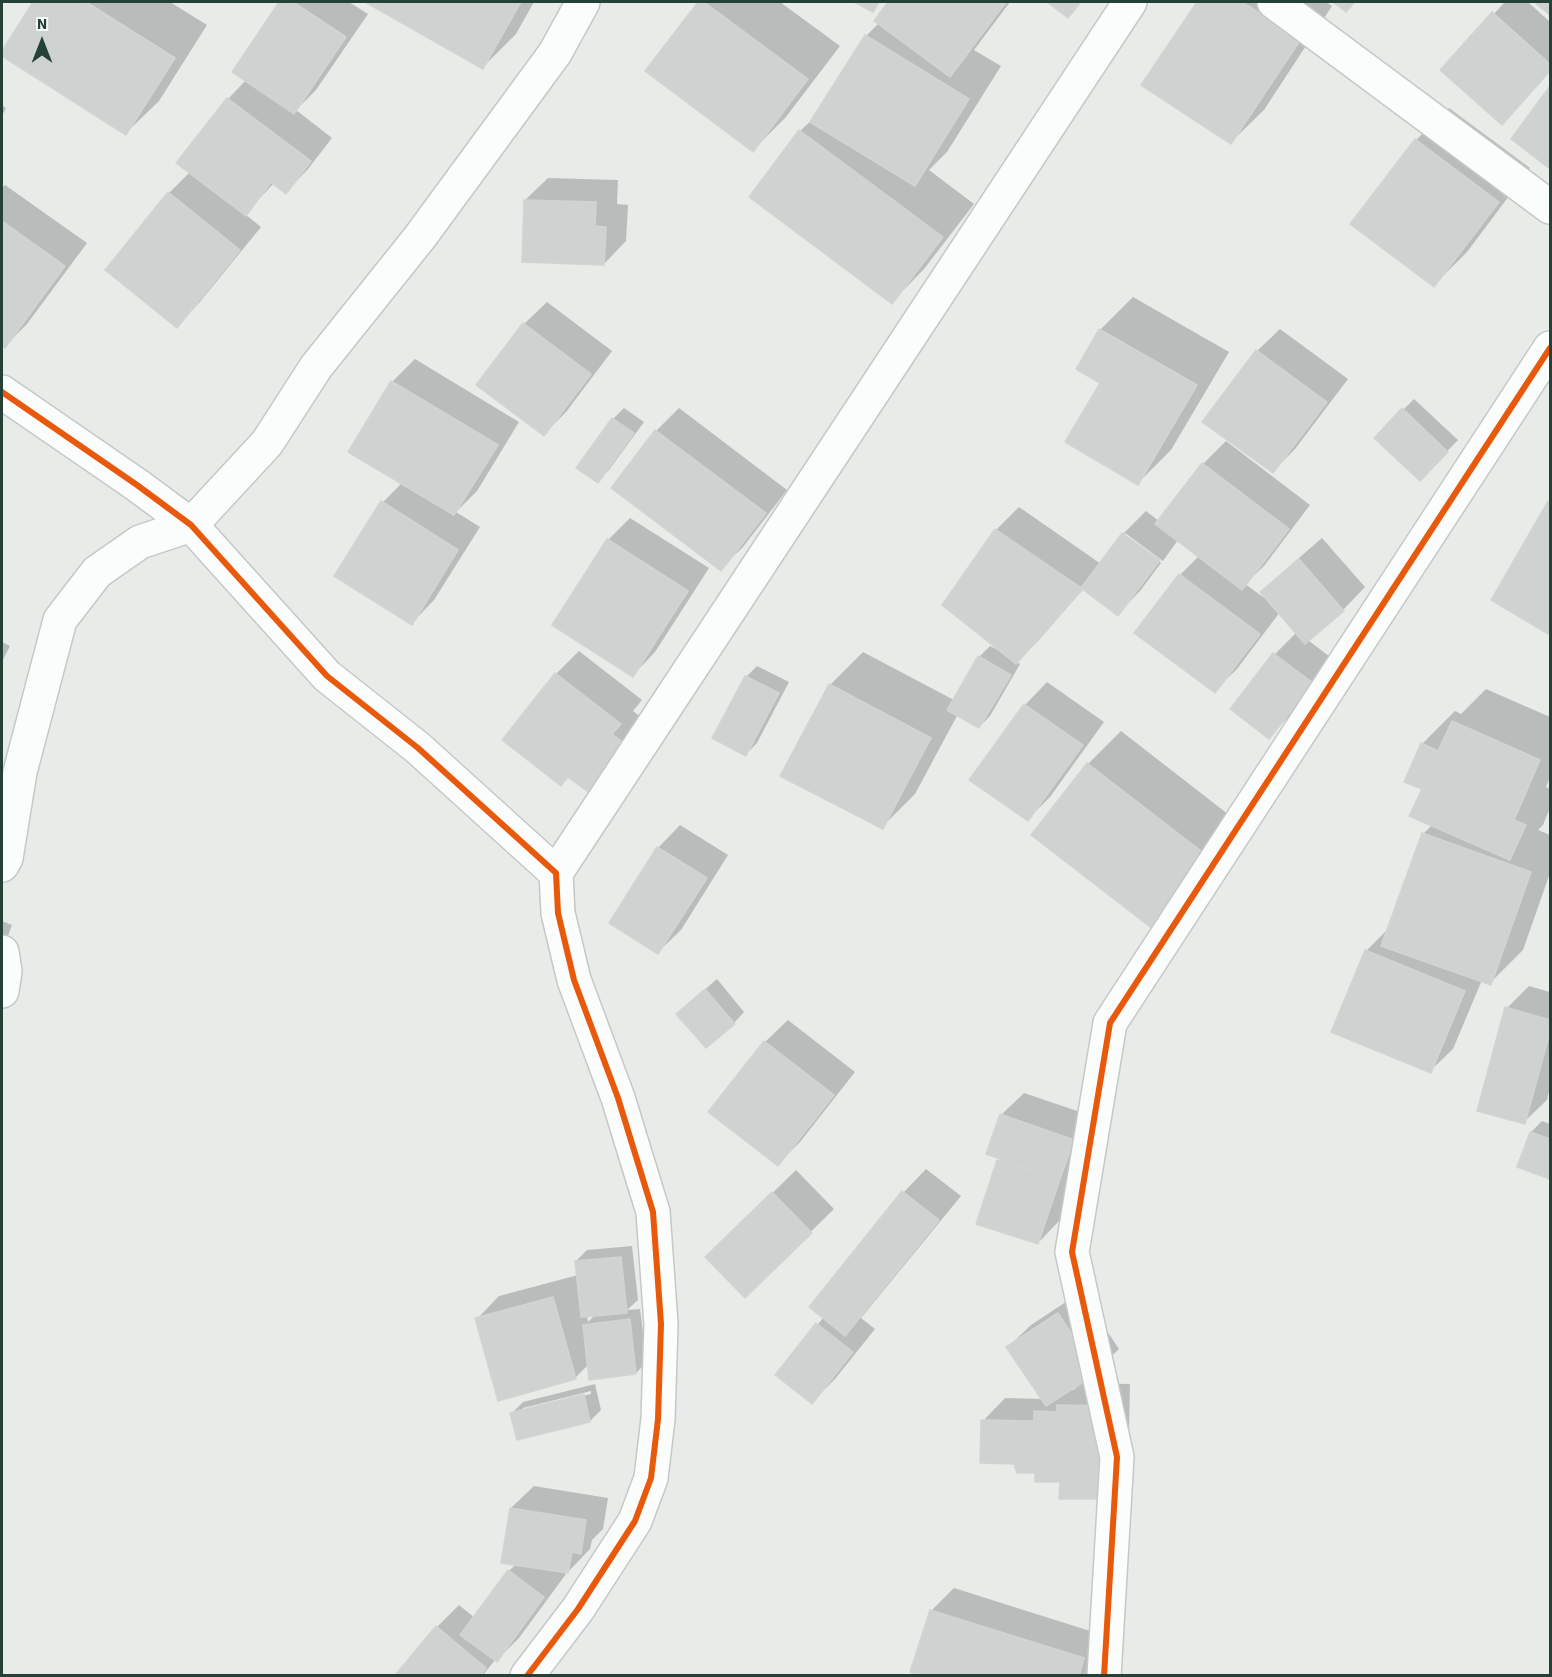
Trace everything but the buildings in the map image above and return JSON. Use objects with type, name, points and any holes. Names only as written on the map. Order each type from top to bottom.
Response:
[{"type":"street","points":[[2,865],[6,858],[20,772],[60,620],[97,572],[140,542],[191,525],[267,443],[316,366],[420,237],[555,53],[583,2]]},
{"type":"street","points":[[527,1676],[578,1609],[635,1521],[651,1478],[658,1419],[661,1324],[653,1212],[618,1098],[574,980],[558,913],[556,873],[1130,2]]},
{"type":"street","points":[[1274,2],[1551,207]]},
{"type":"street","points":[[1104,1676],[1117,1457],[1072,1252],[1110,1023],[1551,348]]},
{"type":"street","points":[[2,392],[191,525],[327,676],[418,748],[556,873]]},
{"type":"street","points":[[2,952],[5,971],[2,991]]},
{"type":"cycle path","points":[[1104,1676],[1117,1457],[1072,1252],[1110,1023],[1550,348]]},
{"type":"cycle path","points":[[2,392],[191,525],[327,676],[418,748],[556,873],[558,913],[574,980],[618,1098],[653,1212],[661,1324],[658,1419],[651,1478],[635,1521],[578,1609],[527,1676]]}]
